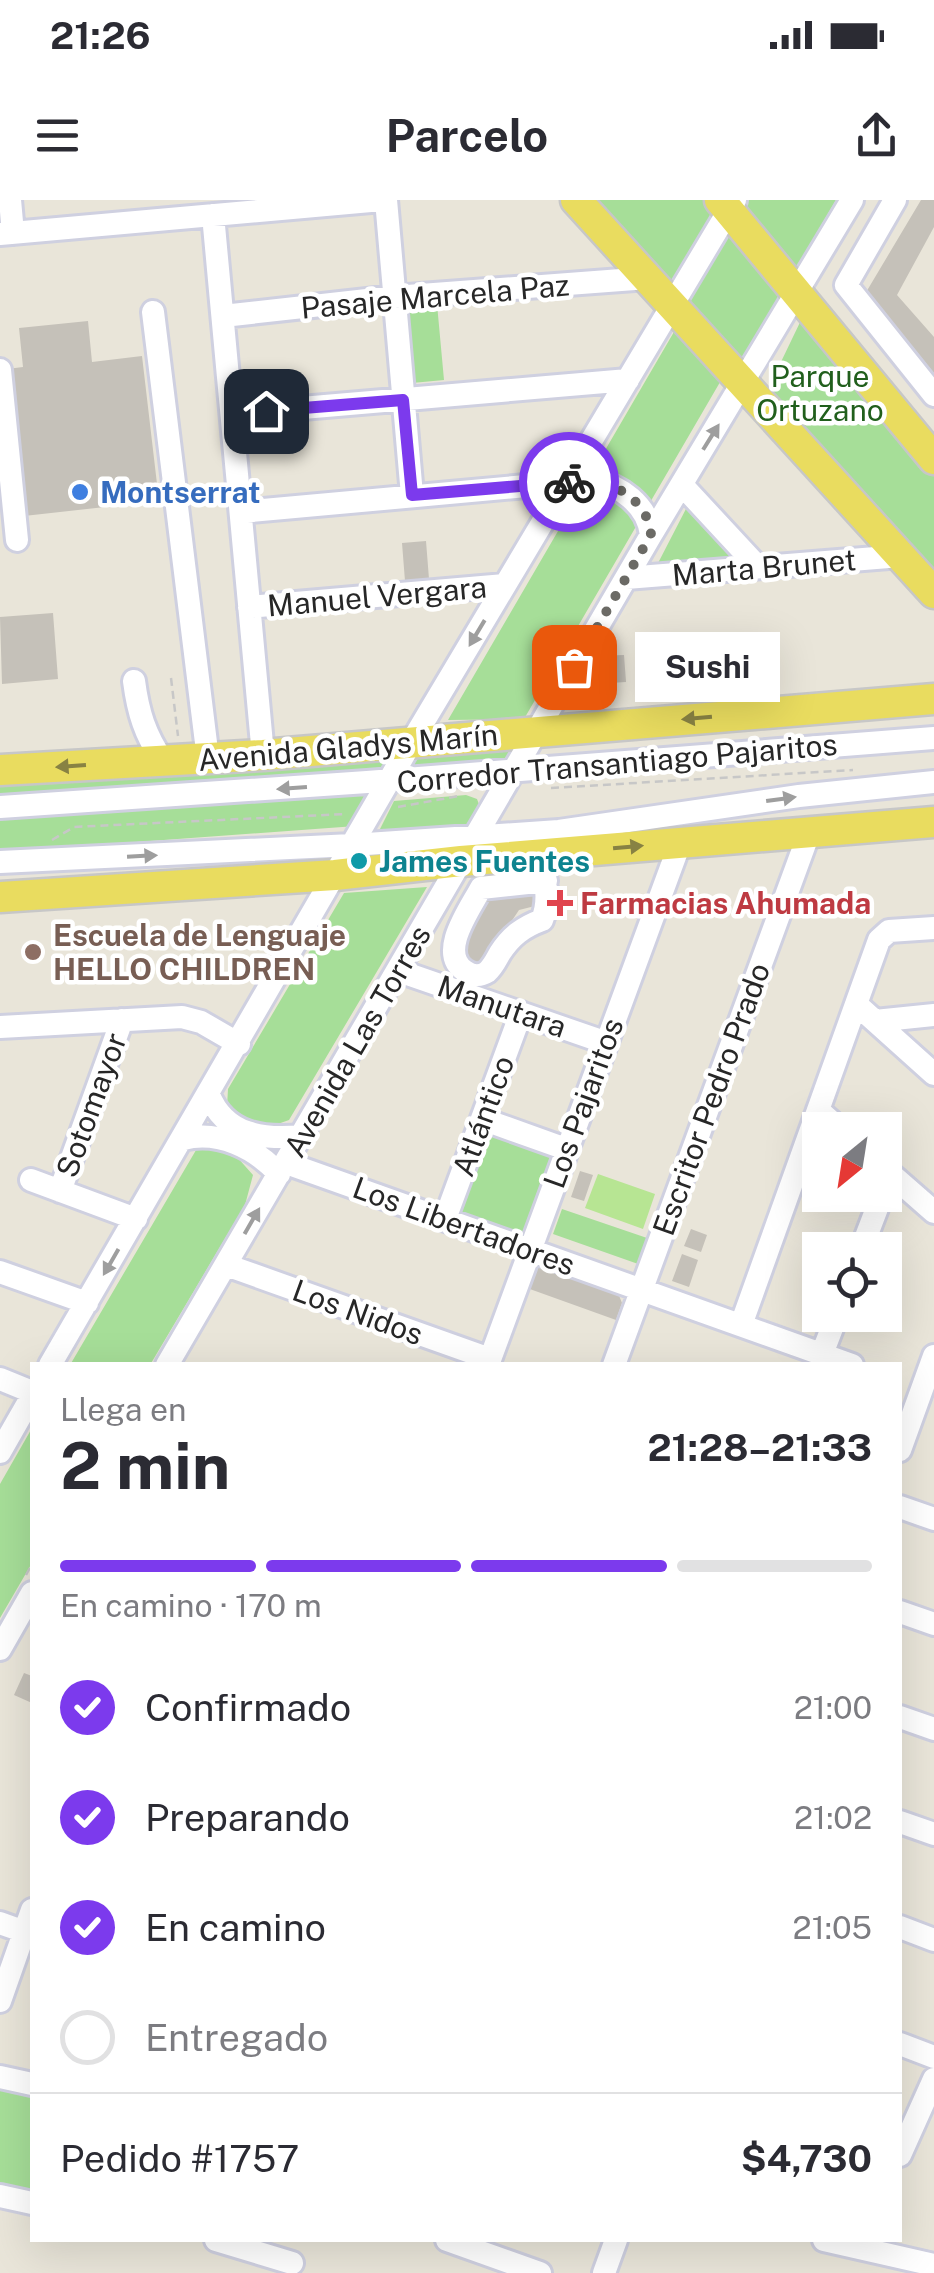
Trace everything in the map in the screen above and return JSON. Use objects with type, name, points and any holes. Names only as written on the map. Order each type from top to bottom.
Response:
[{"type":"main road","points":[[576,200],[934,593]]},
{"type":"main road","points":[[725,209],[788,310],[934,459]]},
{"type":"main road","name":"Avenida Gladys Marín","points":[[0,770],[263,755],[934,700]]},
{"type":"main road","points":[[0,897],[335,875],[469,849],[542,868],[680,842],[934,822]]},
{"type":"street","points":[[10,200],[6,234],[214,215],[258,205],[384,200],[412,495]]},
{"type":"street","name":"Avenida Las Torres","points":[[170,1362],[651,535],[852,200]]},
{"type":"street","points":[[896,200],[846,285],[934,394]]},
{"type":"street","points":[[52,1362],[412,741],[706,248],[725,209]]},
{"type":"street","points":[[214,215],[263,755]]},
{"type":"street","name":"Pasaje Marcela Paz","points":[[222,316],[394,297],[648,278]]},
{"type":"street","points":[[153,312],[184,760]]},
{"type":"street","points":[[0,370],[17,540]]},
{"type":"street","points":[[232,414],[628,380]]},
{"type":"street","points":[[240,512],[600,481],[630,497],[645,512],[651,535]]},
{"type":"street","points":[[682,485],[758,567]]},
{"type":"street","name":"Marta Brunet","points":[[626,578],[901,556]]},
{"type":"street","name":"Manuel Vergara","points":[[249,607],[506,585]]},
{"type":"street","points":[[134,680],[139,716],[149,740],[184,760]]},
{"type":"street","points":[[119,763],[134,736],[139,716]]},
{"type":"street","name":"Corredor Transantiago Pajaritos","points":[[0,807],[389,781],[507,782],[934,738]]},
{"type":"street","name":"Corredor Transantiago Pajaritos","points":[[5,862],[352,846],[469,849],[702,810],[934,782]]},
{"type":"street","points":[[702,810],[798,834]]},
{"type":"street","name":"Escritor Pedro Prado","points":[[615,1362],[798,834]]},
{"type":"street","name":"Los Pajaritos","points":[[489,1362],[680,842]]},
{"type":"street","points":[[5,862],[108,892]]},
{"type":"street","points":[[542,868],[548,906],[542,920],[518,930],[490,970],[479,976],[468,973],[456,963],[452,951],[481,888],[542,868]]},
{"type":"street","points":[[741,1325],[883,934],[934,928]]},
{"type":"street","name":"Manutara","points":[[399,970],[604,1042]]},
{"type":"street","points":[[856,1004],[934,1074]]},
{"type":"street","name":"Atlántico","points":[[445,1219],[520,1013]]},
{"type":"street","points":[[875,1021],[934,1015]]},
{"type":"street","points":[[0,1027],[182,1018],[201,1022],[239,1044]]},
{"type":"street","name":"Sotomayor","points":[[60,1190],[122,1020]]},
{"type":"street","points":[[209,1095],[219,1114],[244,1132],[270,1138],[302,1136]]},
{"type":"street","points":[[482,1119],[566,1149]]},
{"type":"street","name":"Los Libertadores","points":[[183,1139],[204,1136],[243,1146],[283,1168],[445,1219],[844,1362]]},
{"type":"street","points":[[31,1180],[136,1219]]},
{"type":"street","points":[[902,1192],[934,1212]]},
{"type":"street","name":"Los Nidos","points":[[226,1265],[489,1362]]},
{"type":"street","points":[[0,1272],[87,1303]]},
{"type":"street","points":[[822,1354],[830,1332]]},
{"type":"street","points":[[902,1443],[919,1388],[934,1356]]},
{"type":"street","points":[[0,1379],[30,1393]]},
{"type":"street","points":[[0,1452],[30,1398]]},
{"type":"street","points":[[902,1508],[934,1519]]},
{"type":"street","points":[[0,1599],[28,1601],[0,1648]]},
{"type":"street","points":[[902,1613],[934,1624]]},
{"type":"street","points":[[902,1718],[934,1729]]},
{"type":"street","points":[[902,1823],[934,1834]]},
{"type":"street","points":[[0,1923],[29,1921],[24,1958],[0,2001]]},
{"type":"street","points":[[902,1928],[934,1940]]},
{"type":"street","points":[[902,2045],[934,2057]]},
{"type":"street","points":[[0,2077],[30,2084]]},
{"type":"street","points":[[902,2150],[934,2078]]},
{"type":"street","points":[[0,2196],[30,2203]]},
{"type":"street","points":[[221,2242],[290,2268],[299,2242]]},
{"type":"street","points":[[453,2242],[540,2273]]},
{"type":"street","points":[[604,2273],[615,2242]]},
{"type":"street","points":[[860,2244],[934,2266]]},
{"type":"path","points":[[171,678],[184,760]]},
{"type":"path","points":[[536,789],[860,769]]},
{"type":"path","points":[[50,840],[74,827],[371,812],[470,794],[507,782]]},
{"type":"green space","points":[[590,200],[712,200],[717,205],[670,288]]},
{"type":"green space","points":[[747,200],[836,200],[797,267],[744,205]]},
{"type":"green space","points":[[730,230],[787,289],[742,364],[685,303]]},
{"type":"green space","points":[[437,304],[444,380],[412,383],[405,306]]},
{"type":"green space","name":"Parque Ortuzano","points":[[804,314],[934,468],[934,584],[767,391]]},
{"type":"green space","points":[[678,325],[723,377],[524,719],[448,720]]},
{"type":"green space","points":[[688,505],[739,557],[656,567]]},
{"type":"green space","points":[[509,744],[514,755],[511,763],[410,769],[421,750]]},
{"type":"green space","points":[[392,757],[381,772],[0,800],[0,783],[185,775]]},
{"type":"green space","points":[[372,794],[356,826],[0,852],[0,814]]},
{"type":"green space","points":[[466,795],[477,799],[483,815],[477,825],[376,837],[394,801]]},
{"type":"green space","points":[[427,887],[289,1120],[258,1131],[227,1107],[228,1089],[344,893]]},
{"type":"green space","points":[[485,1129],[555,1151],[528,1235],[521,1240],[459,1217],[456,1210]]},
{"type":"green space","points":[[199,1145],[229,1148],[253,1175],[245,1205],[152,1362],[72,1362]]},
{"type":"green space","points":[[598,1174],[655,1194],[643,1229],[585,1208]]},
{"type":"green space","points":[[562,1209],[650,1239],[641,1265],[553,1234]]},
{"type":"green space","points":[[30,1432],[30,1566],[0,1618],[0,1484]]},
{"type":"green space","points":[[0,2083],[30,2090],[30,2193],[0,2187]]},
{"type":"building","points":[[921,200],[934,200],[934,227],[897,295],[934,337],[934,373],[865,294]]},
{"type":"building","points":[[88,321],[92,362],[142,356],[159,501],[24,516],[7,369],[23,367],[19,328]]},
{"type":"building","points":[[426,541],[429,579],[405,581],[402,543]]},
{"type":"building","points":[[53,613],[58,679],[2,684],[0,617]]},
{"type":"building","points":[[624,655],[626,682],[577,685],[594,656]]},
{"type":"building","points":[[534,887],[540,897],[535,906],[519,910],[481,967],[465,966],[458,953],[492,892]]},
{"type":"building","points":[[580,1171],[593,1175],[584,1201],[571,1197]]},
{"type":"building","points":[[691,1229],[707,1235],[701,1252],[684,1246]]},
{"type":"building","points":[[682,1254],[698,1260],[689,1287],[672,1281]]},
{"type":"building","points":[[535,1264],[618,1293],[622,1303],[616,1320],[527,1288]]},
{"type":"building","points":[[24,1673],[30,1675],[30,1702],[14,1695]]},
{"type":"way so far","points":[[569,482],[600,481],[630,497],[645,512],[651,535],[574,667]]},
{"type":"place","name":"Montserrat","points":[[80,492]]},
{"type":"place","name":"Sushi","points":[[574,667]]},
{"type":"place","name":"James Fuentes","points":[[359,861]]},
{"type":"place","name":"Farmacias Ahumada","points":[[560,903]]},
{"type":"place","name":"Escuela de Lenguaje HELLO CHILDREN","points":[[33,952]]},
{"type":"route","points":[[266,411],[403,400],[412,495],[569,482]]}]
